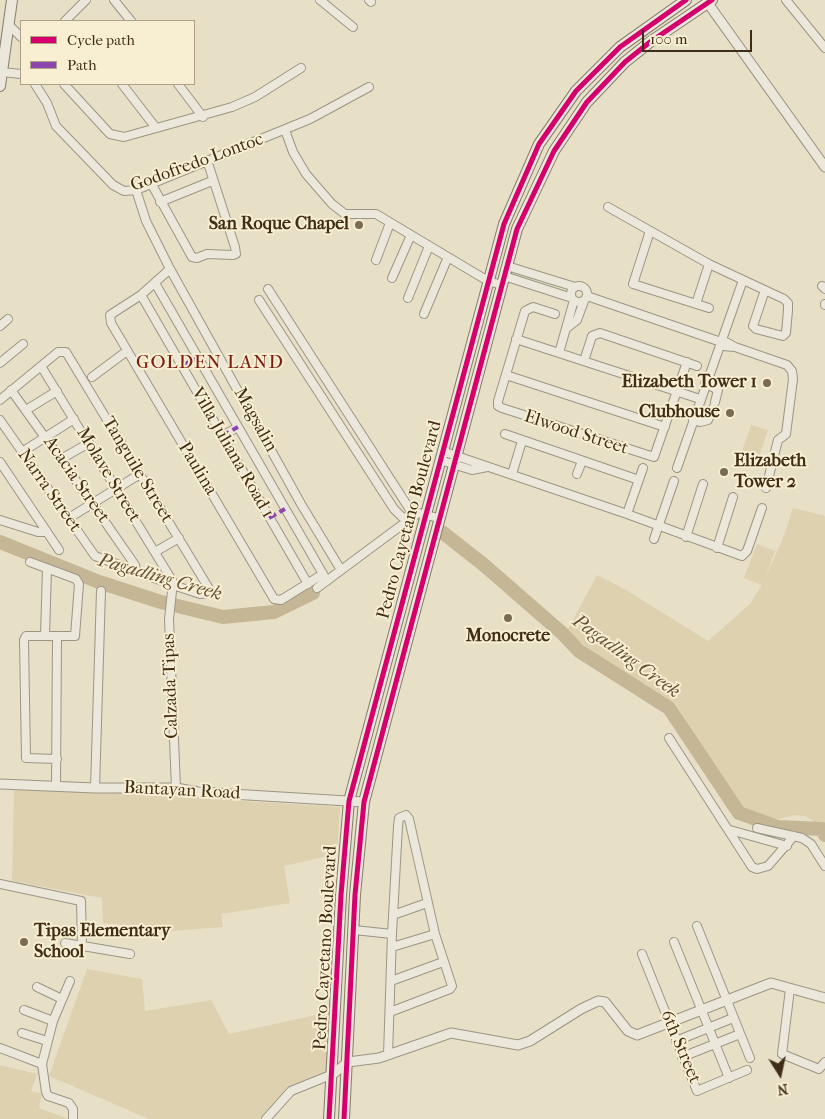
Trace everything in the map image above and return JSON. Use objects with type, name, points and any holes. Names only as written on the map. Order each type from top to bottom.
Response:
[{"type":"main road","points":[[0,86],[12,0]]},
{"type":"main road","name":"Pedro Cayetano Boulevard","points":[[329,1119],[333,1074],[338,930],[349,801],[504,224],[515,194],[539,144],[571,98],[620,47],[686,0]]},
{"type":"main road","name":"Pedro Cayetano Boulevard","points":[[344,1119],[358,856],[364,802],[438,518],[504,276],[528,202],[554,151],[587,102],[625,62],[709,1]]},
{"type":"street","points":[[70,19],[86,0]]},
{"type":"street","points":[[114,0],[130,20]]},
{"type":"street","points":[[320,0],[353,27]]},
{"type":"street","points":[[786,0],[825,48]]},
{"type":"street","points":[[709,1],[825,167]]},
{"type":"street","points":[[9,25],[20,36]]},
{"type":"street","points":[[65,85],[110,134],[124,136],[203,116],[255,97],[301,68]]},
{"type":"street","points":[[2,72],[20,74]]},
{"type":"street","name":"Godofredo Lontoc","points":[[36,85],[56,126],[113,185],[124,190],[136,190],[285,130],[326,112],[369,87]]},
{"type":"street","points":[[123,85],[156,128]]},
{"type":"street","points":[[179,85],[203,116]]},
{"type":"street","points":[[285,130],[293,152],[306,174],[332,204],[345,214],[352,216],[368,213],[376,214],[488,281],[504,276],[585,288],[586,299],[576,320],[568,328]]},
{"type":"street","points":[[151,183],[192,257],[236,254],[207,160]]},
{"type":"street","points":[[160,202],[212,181]]},
{"type":"street","name":"Magsalin","points":[[136,190],[146,221],[170,269],[301,504],[340,570]]},
{"type":"street","points":[[608,207],[710,264],[764,290],[788,303],[786,333],[783,336],[756,329],[753,326],[764,290]]},
{"type":"street","points":[[376,260],[390,223]]},
{"type":"street","points":[[650,231],[633,284],[709,308]]},
{"type":"street","points":[[392,278],[411,235]]},
{"type":"street","points":[[408,298],[429,246]]},
{"type":"street","points":[[424,314],[448,257]]},
{"type":"street","points":[[696,304],[710,264]]},
{"type":"street","points":[[141,295],[170,269]]},
{"type":"street","points":[[504,276],[573,299],[586,299],[720,342],[726,342],[735,347],[787,365],[792,370],[793,379],[786,434],[778,440],[766,488]]},
{"type":"street","points":[[677,468],[743,280]]},
{"type":"street","points":[[156,283],[324,577]]},
{"type":"street","points":[[559,353],[568,328],[568,317],[573,299],[572,291],[575,287]]},
{"type":"street","points":[[268,289],[413,517]]},
{"type":"street","name":"Paulina","points":[[141,295],[110,316],[110,323],[274,599],[281,600],[308,584]]},
{"type":"street","name":"Villa Juliana Road 1","points":[[141,295],[308,584]]},
{"type":"street","points":[[259,300],[394,509],[402,517],[413,517]]},
{"type":"street","points":[[555,314],[533,307],[525,311],[506,375],[666,428],[686,362]]},
{"type":"street","points":[[0,326],[8,319]]},
{"type":"street","points":[[584,361],[592,336],[600,333],[697,366]]},
{"type":"street","points":[[516,339],[700,399]]},
{"type":"street","points":[[0,363],[23,344]]},
{"type":"street","points":[[92,377],[127,350]]},
{"type":"street","name":"Tanguile Street","points":[[41,366],[58,352],[66,352],[208,587]]},
{"type":"street","points":[[0,400],[41,366]]},
{"type":"street","name":"Molave Street","points":[[41,366],[155,552],[173,585]]},
{"type":"street","name":"Elwood Street","points":[[506,375],[498,406],[654,457],[666,428]]},
{"type":"street","points":[[693,420],[700,422],[708,420],[714,405],[718,390],[705,384]]},
{"type":"street","name":"Acacia Street","points":[[11,390],[135,565],[136,572]]},
{"type":"street","points":[[26,410],[57,391]]},
{"type":"street","points":[[22,452],[74,419]]},
{"type":"street","name":"Narra Street","points":[[0,420],[95,556],[200,594],[208,593],[208,587]]},
{"type":"street","points":[[222,436],[238,427]]},
{"type":"street","points":[[505,434],[639,480]]},
{"type":"street","points":[[512,474],[522,441]]},
{"type":"street","points":[[61,459],[88,443]]},
{"type":"street","points":[[441,456],[467,464],[472,470],[489,467],[512,474],[627,514],[738,556],[746,555],[762,508]]},
{"type":"street","points":[[576,474],[582,461]]},
{"type":"street","points":[[0,462],[59,550]]},
{"type":"street","points":[[627,514],[642,468]]},
{"type":"street","points":[[69,518],[140,474]]},
{"type":"street","points":[[654,539],[674,481]]},
{"type":"street","points":[[686,537],[703,484]]},
{"type":"street","points":[[717,548],[734,498]]},
{"type":"street","points":[[308,584],[340,570],[419,513],[438,518]]},
{"type":"street","points":[[0,520],[38,532],[48,532]]},
{"type":"street","points":[[155,552],[178,538]]},
{"type":"street","points":[[30,562],[76,579],[79,584],[75,636],[26,636],[24,640],[25,756],[28,759],[57,759]]},
{"type":"street","points":[[45,636],[47,569]]},
{"type":"street","points":[[317,588],[324,577]]},
{"type":"street","name":"Calzada Tipas","points":[[173,585],[170,672],[176,788]]},
{"type":"street","points":[[95,788],[101,592]]},
{"type":"street","points":[[56,786],[57,636]]},
{"type":"street","points":[[669,738],[730,830],[752,867],[757,869],[768,866],[794,836]]},
{"type":"street","name":"Bantayan Road","points":[[0,784],[95,788],[176,788],[198,792],[364,802]]},
{"type":"street","points":[[388,1055],[398,826],[401,816],[406,815],[409,819],[435,934],[451,988],[390,1012]]},
{"type":"street","points":[[757,828],[794,836],[810,844],[825,866]]},
{"type":"street","points":[[730,830],[787,846]]},
{"type":"street","points":[[0,884],[81,901],[82,946]]},
{"type":"street","points":[[393,915],[428,904]]},
{"type":"street","points":[[697,926],[750,1058]]},
{"type":"street","points":[[354,930],[392,934]]},
{"type":"street","points":[[392,947],[435,934]]},
{"type":"street","points":[[674,942],[728,1078]]},
{"type":"street","points":[[65,943],[130,954]]},
{"type":"street","name":"6th Street","points":[[642,954],[697,1091],[747,1070]]},
{"type":"street","points":[[391,981],[443,962]]},
{"type":"street","points":[[70,981],[53,1021],[42,1064],[48,1096],[69,1104],[72,1109],[73,1119]]},
{"type":"street","points":[[268,1118],[291,1091],[333,1074],[348,1062],[365,1061],[388,1055],[451,1033],[518,1045],[530,1041],[581,1009],[598,1001],[605,1002],[632,1034],[637,1035],[771,983],[825,998]]},
{"type":"street","points":[[37,988],[62,999]]},
{"type":"street","points":[[790,989],[782,1054],[819,1069],[825,1062]]},
{"type":"street","points":[[24,1010],[53,1021]]},
{"type":"street","points":[[676,1041],[733,1018]]},
{"type":"street","points":[[22,1033],[47,1041]]},
{"type":"street","points":[[682,1057],[740,1034]]},
{"type":"street","points":[[0,1048],[42,1064]]},
{"type":"shaded area","points":[[751,425],[768,430],[758,460],[741,454]]},
{"type":"shaded area","points":[[793,508],[825,516],[825,824],[821,826],[805,816],[795,815],[774,820],[739,807],[676,704],[592,652],[567,631],[597,575],[626,590],[708,641],[750,604],[762,585],[744,578],[757,544],[775,551],[765,578],[782,541]]},
{"type":"shaded area","points":[[14,787],[340,807],[337,854],[284,866],[290,903],[221,914],[223,927],[134,934],[132,926],[103,923],[102,898],[12,881]]},
{"type":"shaded area","points":[[87,969],[142,979],[145,1011],[211,1000],[229,1034],[330,1012],[327,1072],[287,1090],[263,1119],[149,1119],[49,1076]]},
{"type":"shaded area","points":[[0,1065],[37,1074],[31,1091],[42,1094],[39,1108],[69,1119],[0,1119]]},
{"type":"waterway","name":"Pagadling Creek","points":[[442,532],[484,565],[562,633],[579,651],[669,708],[739,813],[778,827],[822,829],[825,835]]},
{"type":"waterway","name":"Pagadling Creek","points":[[0,542],[99,582],[161,602],[223,617],[274,612],[313,593]]},
{"type":"marked path","points":[[182,366],[198,357]]},
{"type":"marked path","points":[[222,436],[238,427]]},
{"type":"marked path","points":[[269,518],[285,509]]},
{"type":"cycle path","points":[[329,1119],[341,895],[349,801],[504,224],[539,144],[576,91],[620,47],[686,0]]},
{"type":"cycle path","points":[[344,1119],[355,895],[364,802],[517,229],[554,151],[587,102],[625,62],[650,42],[712,0]]},
{"type":"place","name":"San Roque Chapel","points":[[359,225]]},
{"type":"place","name":"Elizabeth Tower 1","points":[[767,383]]},
{"type":"place","name":"Clubhouse","points":[[730,413]]},
{"type":"place","name":"Elizabeth Tower 2","points":[[724,472]]},
{"type":"place","name":"Monocrete","points":[[508,618]]},
{"type":"place","name":"Tipas Elementary School","points":[[24,942]]},
{"type":"district","name":"GOLDEN LAND","points":[[210,363]]}]
